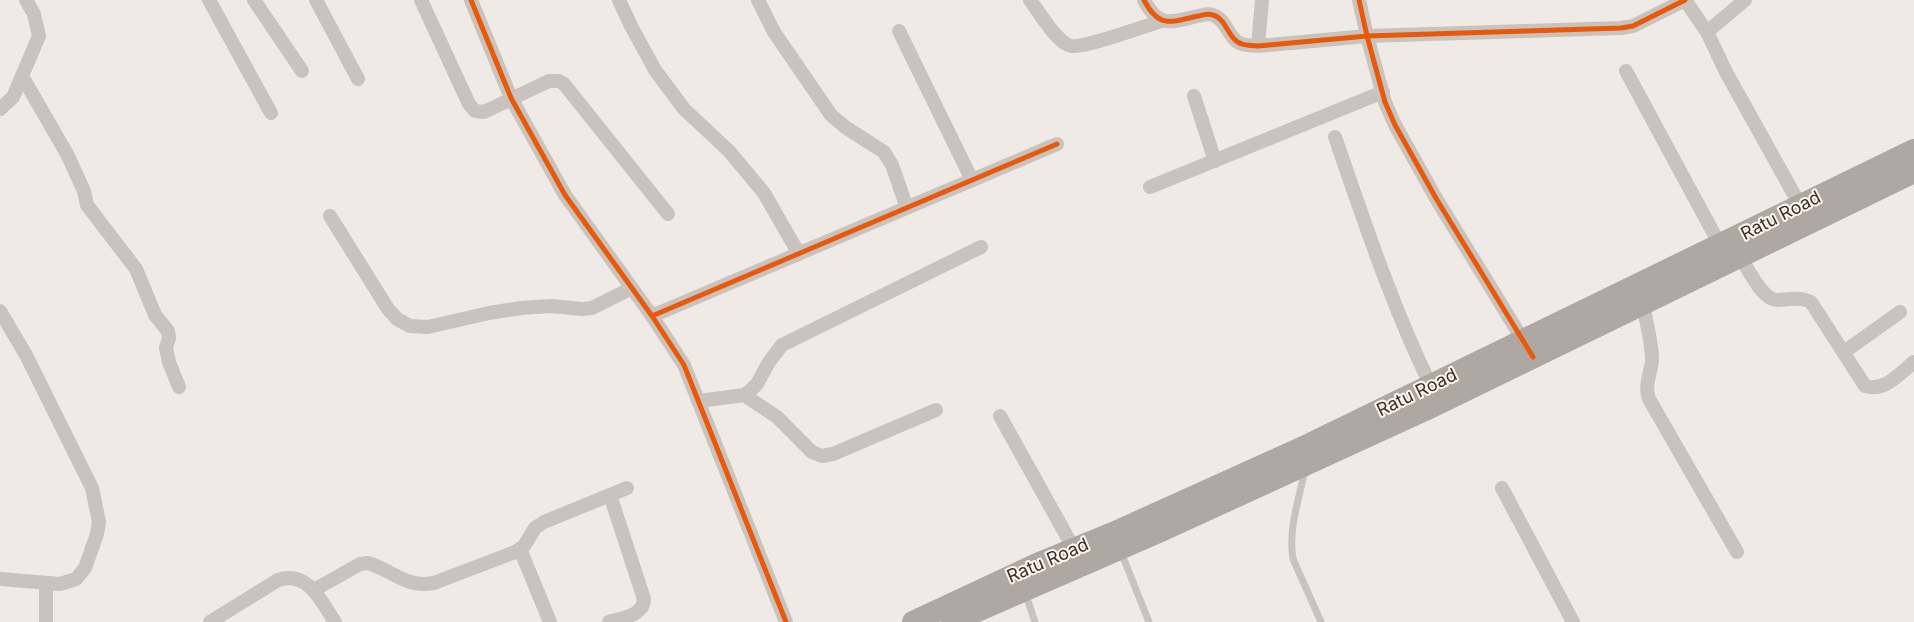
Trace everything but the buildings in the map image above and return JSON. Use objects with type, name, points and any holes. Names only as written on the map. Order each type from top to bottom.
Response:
[{"type":"main road","name":"Ratu Road","points":[[1022,581],[1120,549],[1306,464],[1528,349],[1720,246],[1914,150]]},
{"type":"main road","name":"Ratu Road","points":[[913,622],[961,615],[1074,549],[1310,444],[1431,386],[1643,304],[1914,172]]},
{"type":"street","points":[[209,0],[270,112]]},
{"type":"street","points":[[254,0],[302,70]]},
{"type":"street","points":[[316,0],[358,79]]},
{"type":"street","points":[[421,0],[468,104],[475,112],[484,112],[549,81],[559,81],[564,84],[668,214]]},
{"type":"street","points":[[471,0],[511,98],[565,195],[652,316],[684,366],[786,622]]},
{"type":"street","points":[[619,0],[655,70],[684,109],[729,151],[764,193],[799,254]]},
{"type":"street","points":[[758,0],[774,32],[831,115],[845,127],[884,152],[892,165],[908,208]]},
{"type":"street","points":[[1030,0],[1061,40],[1071,46],[1084,45],[1161,21],[1172,22],[1206,14],[1214,15],[1221,20],[1233,39],[1241,44],[1258,46],[1367,36],[1621,28],[1634,26],[1685,0],[1707,32],[1726,72],[1800,205]]},
{"type":"street","points":[[1144,0],[1154,16],[1161,21]]},
{"type":"street","points":[[1258,46],[1262,0]]},
{"type":"street","points":[[1359,0],[1383,92],[1395,125],[1437,200],[1528,349]]},
{"type":"street","points":[[1707,32],[1745,0]]},
{"type":"street","points":[[0,109],[14,97],[39,36],[38,25],[31,2]]},
{"type":"street","points":[[899,31],[972,180]]},
{"type":"street","points":[[1626,71],[1720,246]]},
{"type":"street","points":[[22,76],[67,154],[84,191],[87,205],[136,269],[155,315],[168,331],[169,338],[166,348],[179,388]]},
{"type":"street","points":[[1150,188],[1383,92]]},
{"type":"street","points":[[1194,96],[1215,161]]},
{"type":"street","points":[[1334,138],[1374,250],[1431,386]]},
{"type":"street","points":[[652,316],[1057,144]]},
{"type":"street","points":[[330,216],[388,309],[397,319],[410,326],[428,327],[489,312],[520,308],[551,306],[592,308],[632,288]]},
{"type":"street","points":[[699,401],[744,395],[757,384],[769,362],[782,346],[981,247]]},
{"type":"street","points":[[1740,257],[1762,292],[1769,298],[1775,300],[1798,298],[1811,302],[1865,386],[1873,388],[1883,386],[1914,362]]},
{"type":"street","points":[[1643,304],[1652,362],[1646,390],[1649,399],[1737,552]]},
{"type":"street","points":[[0,311],[26,355],[92,488],[99,522],[97,534],[82,574],[70,582],[60,584],[0,579]]},
{"type":"street","points":[[1844,352],[1900,312]]},
{"type":"street","points":[[744,395],[777,417],[812,452],[822,456],[833,454],[936,410]]},
{"type":"street","points":[[1000,416],[1074,549]]},
{"type":"street","points":[[314,590],[360,564],[368,562],[413,584],[434,583],[520,549],[535,528],[544,522],[626,488]]},
{"type":"street","points":[[1502,488],[1573,622]]},
{"type":"street","points":[[608,622],[635,614],[644,605],[644,599],[610,495]]},
{"type":"street","points":[[520,549],[550,622]]},
{"type":"street","points":[[210,622],[278,580],[288,577],[302,581],[314,590],[335,622]]},
{"type":"street","points":[[46,583],[46,622]]},
{"type":"lane","points":[[1306,464],[1295,514],[1291,549],[1293,560],[1321,622]]},
{"type":"lane","points":[[1120,549],[1148,622]]},
{"type":"lane","points":[[1022,581],[1035,622]]},
{"type":"cycle path","points":[[471,0],[511,98],[565,195],[652,316],[684,365],[786,622]]},
{"type":"cycle path","points":[[1144,0],[1155,16],[1166,21],[1205,14],[1218,17],[1237,42],[1244,45],[1258,46],[1367,36],[1621,28],[1633,26],[1685,0]]},
{"type":"cycle path","points":[[1359,0],[1385,102],[1395,125],[1437,200],[1533,357]]},
{"type":"cycle path","points":[[652,316],[1057,144]]}]
